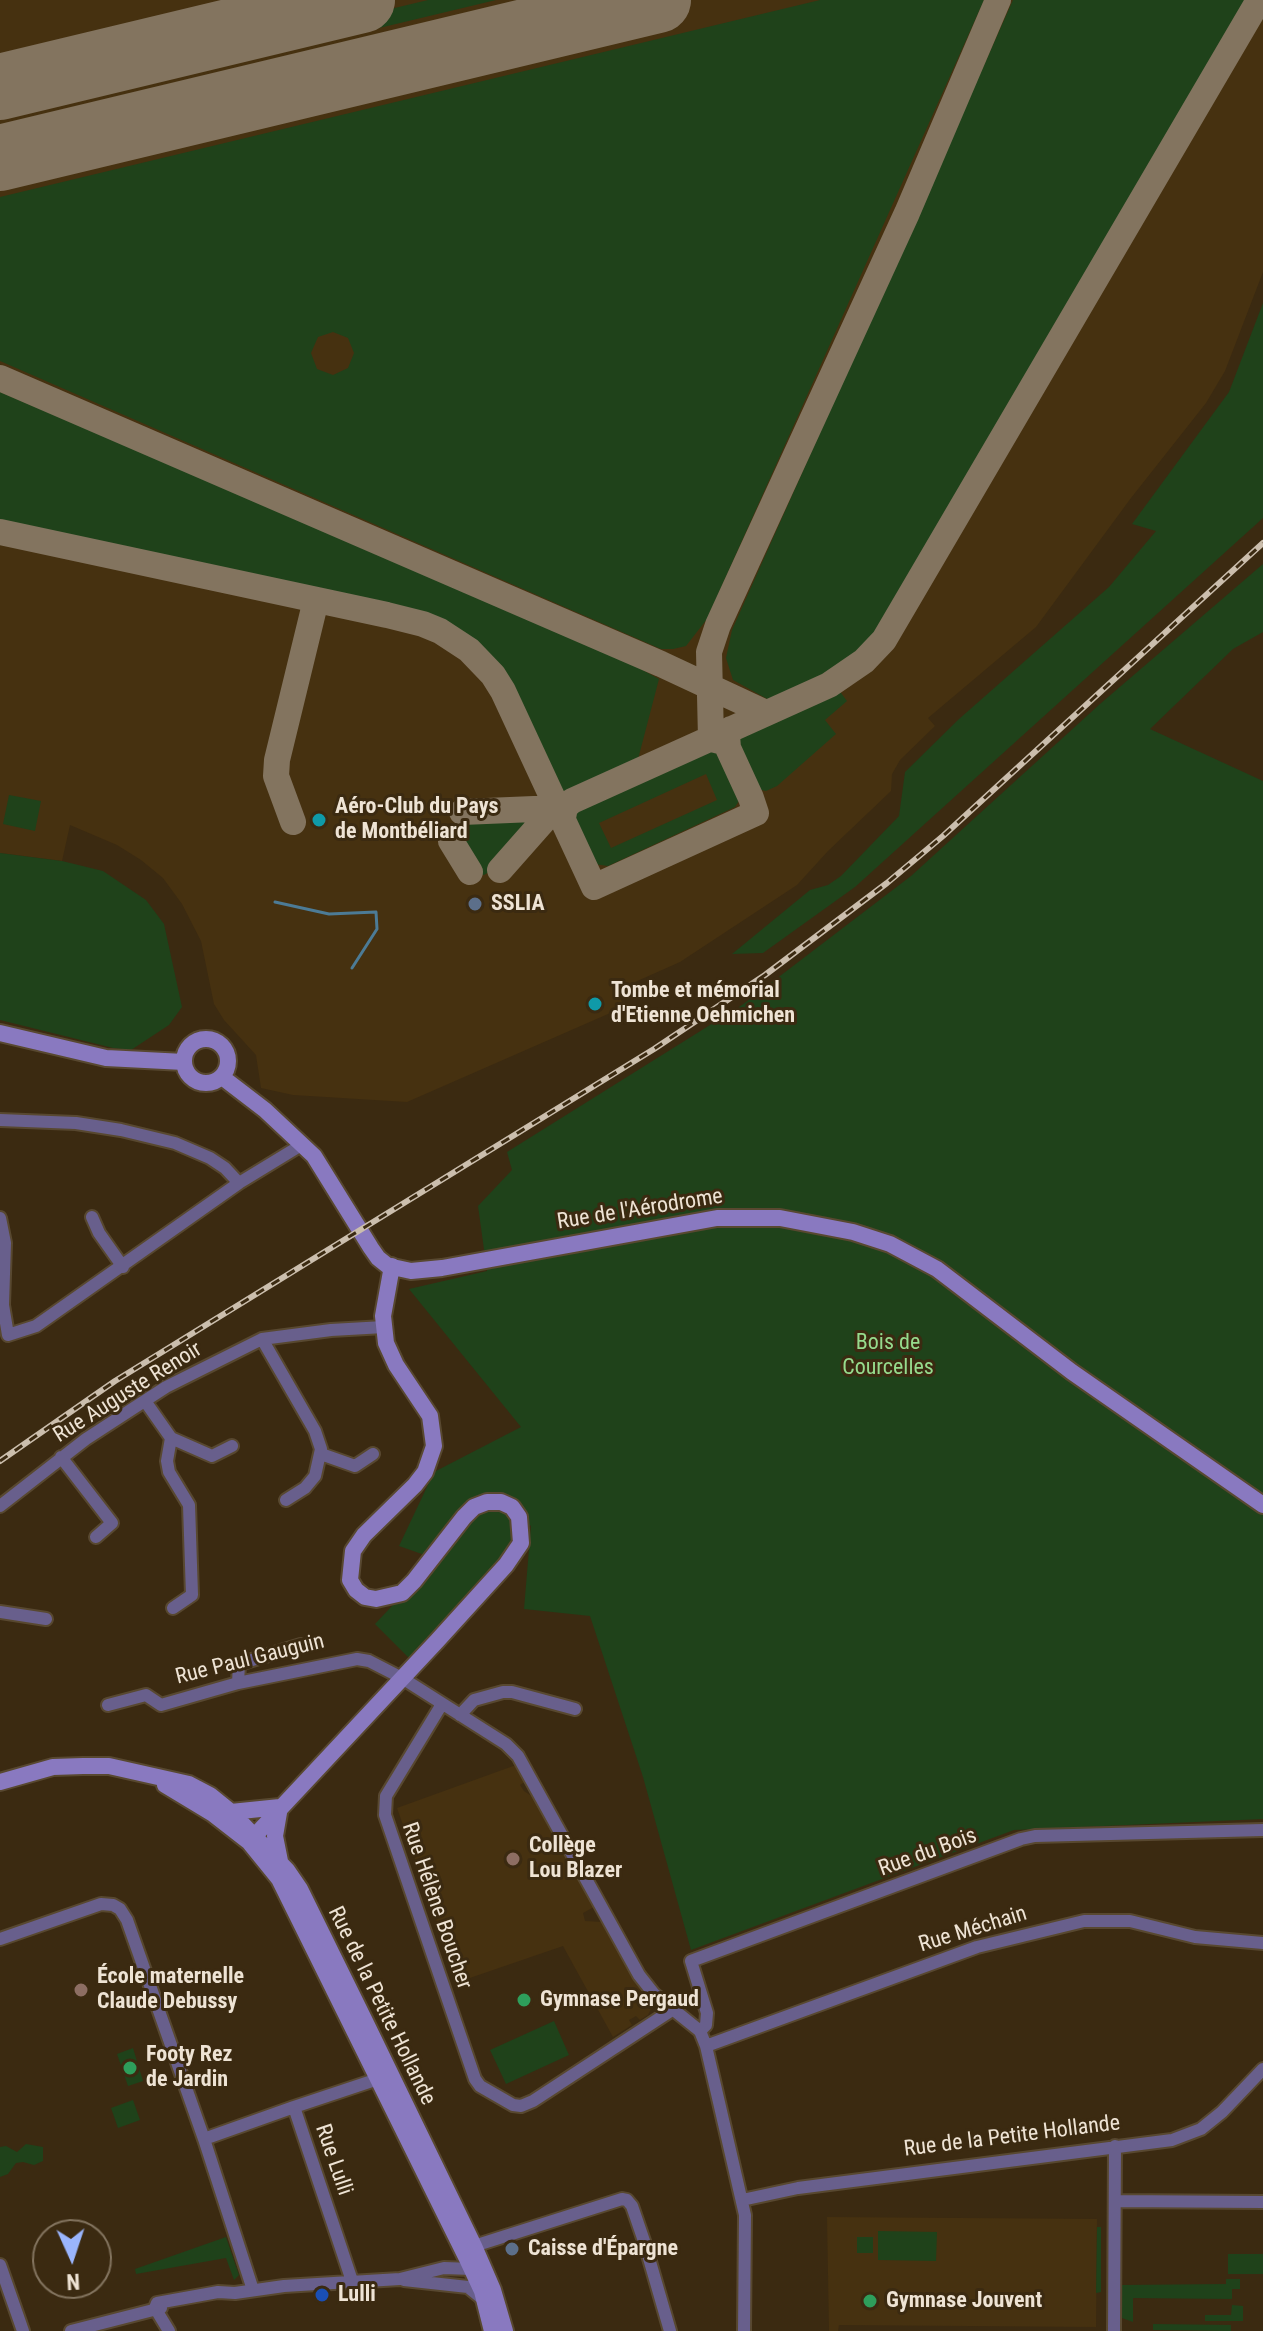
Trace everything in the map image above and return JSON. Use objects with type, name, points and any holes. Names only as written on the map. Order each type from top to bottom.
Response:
[{"type":"street","points":[[0,1033],[106,1058],[184,1062]]},
{"type":"street","points":[[200,1039],[214,1040],[224,1047],[228,1059],[222,1077],[201,1083],[189,1076],[184,1062],[193,1043],[200,1039]]},
{"type":"street","points":[[222,1077],[303,1144],[322,1166],[378,1258],[392,1266],[383,1316],[390,1354],[430,1416],[434,1446],[425,1472],[415,1485],[364,1535],[353,1551],[350,1580],[356,1590],[365,1597],[376,1599],[402,1593],[474,1507],[501,1502],[512,1507],[519,1517],[522,1530],[521,1543],[506,1565],[252,1838]]},
{"type":"street","points":[[0,1120],[76,1123],[175,1143],[210,1158],[239,1183]]},
{"type":"street","points":[[0,1218],[5,1243],[3,1305],[8,1335],[36,1326],[239,1183],[303,1144]]},
{"type":"street","points":[[92,1217],[99,1233],[123,1267]]},
{"type":"street","name":"Rue de l'Aérodrome","points":[[392,1266],[411,1271],[442,1268],[717,1218],[780,1218],[853,1232],[890,1244],[937,1269],[1072,1372],[1263,1505]]},
{"type":"street","name":"Rue Auguste Renoir","points":[[0,1506],[61,1457],[166,1387],[262,1339],[384,1327]]},
{"type":"street","points":[[262,1339],[315,1431],[321,1454],[315,1476],[305,1488],[286,1500]]},
{"type":"street","points":[[145,1401],[171,1438],[212,1456],[232,1446]]},
{"type":"street","points":[[171,1438],[167,1461],[169,1472],[189,1505],[192,1595],[173,1608]]},
{"type":"street","points":[[321,1454],[355,1466],[373,1454]]},
{"type":"street","points":[[61,1457],[112,1523],[96,1537]]},
{"type":"street","points":[[0,1612],[46,1619]]},
{"type":"street","points":[[238,1683],[239,1664],[301,1645]]},
{"type":"street","name":"Rue Paul Gauguin","points":[[108,1705],[146,1695],[161,1705],[238,1683],[357,1659],[369,1661],[402,1678]]},
{"type":"street","points":[[402,1678],[506,1744],[518,1756],[639,1975],[654,1994],[700,2031],[745,2215],[744,2331]]},
{"type":"street","points":[[460,1715],[474,1700],[503,1692],[575,1709]]},
{"type":"street","name":"Rue Hélène Boucher","points":[[442,1704],[386,1796],[386,1825],[480,2086],[513,2105],[521,2106],[672,2010]]},
{"type":"street","name":"Rue de la Petite Hollande","points":[[0,1782],[53,1767],[109,1766],[189,1784],[210,1795],[231,1812],[279,1879],[456,2239],[477,2267],[505,2331]]},
{"type":"street","name":"Rue de la Petite Hollande","points":[[139,1772],[185,1794],[252,1838],[280,1862],[300,1889],[474,2246],[492,2331]]},
{"type":"street","points":[[231,1812],[280,1807]]},
{"type":"street","points":[[280,1807],[275,1836],[280,1862]]},
{"type":"street","name":"Rue du Bois","points":[[700,2031],[706,2025],[707,2013],[691,1961],[1021,1839],[1035,1836],[1263,1830]]},
{"type":"street","points":[[0,1939],[101,1904],[120,1909],[127,1920],[253,2290]]},
{"type":"street","name":"Rue Méchain","points":[[706,2046],[977,1947],[1084,1921],[1130,1921],[1195,1937],[1263,1943]]},
{"type":"street","name":"Rue de la Petite Hollande","points":[[742,2200],[798,2188],[1172,2140],[1201,2129],[1263,2069]]},
{"type":"street","points":[[294,2107],[378,2079]]},
{"type":"street","name":"Rue Lulli","points":[[202,2135],[294,2107],[352,2281]]},
{"type":"street","points":[[1114,2331],[1115,2146]]},
{"type":"street","points":[[474,2246],[627,2200],[644,2241],[670,2331]]},
{"type":"street","points":[[1115,2201],[1263,2202]]},
{"type":"street","points":[[444,2268],[452,2258],[456,2239]]},
{"type":"street","points":[[0,2265],[23,2331]]},
{"type":"street","points":[[71,2331],[94,2328],[155,2308],[218,2299],[253,2290],[400,2279],[444,2268],[477,2267]]},
{"type":"street","points":[[453,2284],[477,2267]]},
{"type":"street","points":[[400,2279],[468,2287],[485,2300]]},
{"type":"street","points":[[155,2308],[169,2331]]},
{"type":"shaded area","points":[[0,0],[1263,0],[1263,272],[1225,371],[1206,403],[1036,627],[928,718],[935,726],[900,760],[892,774],[891,791],[797,885],[680,962],[617,990],[624,1007],[407,1102],[293,1095],[261,1088],[256,1055],[224,1020],[214,1004],[201,941],[182,904],[163,878],[117,845],[70,825],[62,861],[0,853]]},
{"type":"shaded area","points":[[516,1765],[526,1781],[520,1785],[536,1799],[594,1907],[583,1913],[585,1921],[602,1922],[652,2007],[648,2015],[640,2020],[636,2016],[629,2020],[632,2025],[613,2037],[563,1946],[458,1982],[397,1808]]},
{"type":"shaded area","points":[[827,2217],[1097,2219],[1096,2327],[839,2325],[838,2331],[829,2331]]},
{"type":"green space","points":[[428,0],[496,0],[0,119],[0,103]]},
{"type":"green space","points":[[820,0],[984,0],[707,619],[686,646],[673,649],[661,649],[0,361],[0,197]],"holes":[[[333,332],[348,338],[354,353],[348,368],[333,375],[317,369],[311,353],[318,337]]]},
{"type":"green space","points":[[1013,0],[1250,0],[875,638],[857,656],[830,675],[771,701],[733,680],[726,658],[732,630]]},
{"type":"green space","points":[[1263,303],[1263,518],[855,887],[763,953],[732,954],[810,890],[828,885],[841,876],[899,816],[905,772],[959,719],[1109,587],[1156,531],[1132,524],[1229,392]]},
{"type":"green space","points":[[0,392],[608,651],[659,679],[637,763],[579,791],[560,791],[496,665],[466,636],[430,618],[0,525]]},
{"type":"green space","name":"Bois de Courcelles","points":[[1263,564],[1263,632],[1233,649],[1150,729],[1263,781],[1263,1819],[1014,1830],[691,1950],[643,1777],[590,1616],[524,1609],[531,1525],[409,1658],[375,1624],[436,1559],[399,1546],[434,1472],[521,1427],[409,1289],[487,1271],[478,1206],[512,1170],[507,1152],[742,1005],[911,876],[1100,704]]},
{"type":"green space","points":[[828,691],[841,693],[847,701],[825,720],[836,734],[777,786],[766,791],[756,789],[735,747],[737,735]]},
{"type":"green space","points":[[708,747],[722,752],[740,791],[735,807],[608,866],[594,864],[572,821],[577,807]],"holes":[[[706,774],[717,800],[611,848],[599,823]]]},
{"type":"green space","points":[[9,795],[41,801],[35,831],[3,824]]},
{"type":"green space","points":[[538,819],[497,867],[484,875],[476,873],[454,839],[454,830],[462,820]]},
{"type":"green space","points":[[0,853],[62,861],[103,871],[146,900],[164,924],[182,1007],[169,1025],[131,1050],[0,1020]]},
{"type":"green space","points":[[554,2021],[569,2055],[506,2084],[490,2050]]},
{"type":"green space","name":"Footy Rez de Jardin","points":[[133,2048],[143,2081],[128,2086],[117,2054]]},
{"type":"green space","points":[[133,2100],[140,2120],[118,2128],[111,2108]]},
{"type":"green space","points":[[26,2144],[43,2147],[43,2161],[34,2165],[16,2163],[8,2174],[0,2177],[0,2147],[6,2146],[17,2152]]},
{"type":"green space","points":[[1097,2227],[1101,2227],[1101,2292],[1096,2293]]},
{"type":"green space","points":[[878,2231],[937,2232],[936,2261],[878,2260]]},
{"type":"green space","points":[[226,2237],[239,2275],[234,2280],[226,2258],[136,2274],[135,2269]]},
{"type":"green space","points":[[857,2237],[873,2237],[873,2253],[857,2253]]},
{"type":"green space","points":[[1228,2254],[1263,2254],[1263,2274],[1228,2274]]},
{"type":"green space","points":[[1226,2279],[1240,2279],[1240,2289],[1232,2289],[1232,2299],[1133,2298],[1133,2322],[1122,2318],[1121,2285],[1226,2284]]},
{"type":"green space","points":[[1232,2305],[1243,2306],[1243,2321],[1205,2321],[1205,2315],[1231,2315]]},
{"type":"green space","points":[[1153,2324],[1231,2325],[1231,2331],[1153,2330]]},
{"type":"waterway","points":[[275,902],[329,914],[376,912],[377,929],[352,968]]},
{"type":"taxiway","points":[[723,742],[711,739],[709,652],[718,625],[907,213],[998,0]]},
{"type":"taxiway","points":[[563,818],[565,807],[572,801],[829,685],[864,661],[884,640],[1259,0]]},
{"type":"taxiway","points":[[0,378],[661,664],[766,713]]},
{"type":"taxiway","points":[[0,532],[387,615],[440,631],[469,650],[493,675],[503,691],[594,887],[756,813],[728,748],[727,735],[731,729]]},
{"type":"taxiway","points":[[293,822],[276,776],[277,760],[316,600]]},
{"type":"taxiway","points":[[462,812],[558,808]]},
{"type":"taxiway","points":[[500,870],[553,810]]},
{"type":"taxiway","points":[[451,841],[470,872]]},
{"type":"runway","points":[[0,87],[362,0]]},
{"type":"runway","points":[[0,158],[658,0]]},
{"type":"railway","points":[[0,1461],[115,1381],[654,1049],[765,975],[887,883],[943,836],[1263,543]]},
{"type":"place","name":"Aéro-Club du Pays de Montbéliard","points":[[319,820]]},
{"type":"place","name":"SSLIA","points":[[475,904]]},
{"type":"place","name":"Tombe et mémorial d'Etienne Oehmichen","points":[[595,1004]]},
{"type":"place","name":"Collège Lou Blazer","points":[[513,1859]]},
{"type":"place","name":"École maternelle Claude Debussy","points":[[81,1990]]},
{"type":"place","name":"Gymnase Pergaud","points":[[524,2000]]},
{"type":"place","name":"Footy Rez de Jardin","points":[[130,2068]]},
{"type":"place","name":"Caisse d'Épargne","points":[[512,2249]]},
{"type":"place","name":"Lulli","points":[[322,2295]]},
{"type":"place","name":"Gymnase Jouvent","points":[[870,2301]]}]
